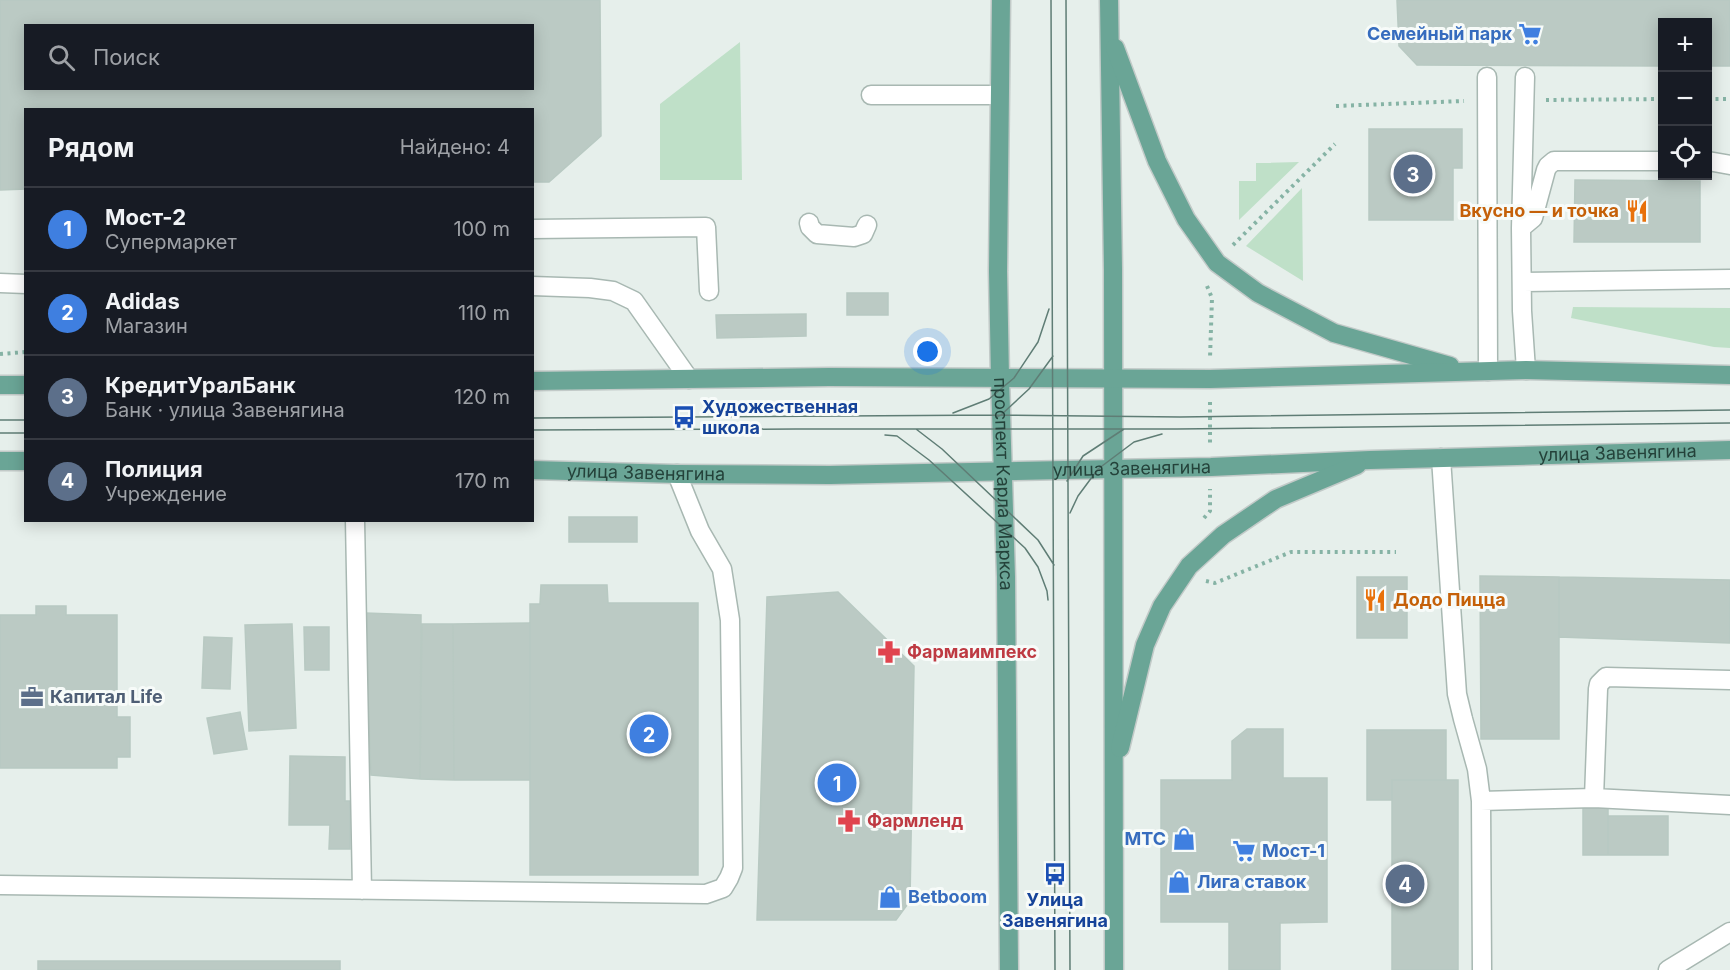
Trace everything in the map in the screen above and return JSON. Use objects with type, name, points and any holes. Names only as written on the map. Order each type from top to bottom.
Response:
[{"type":"main road","name":"проспект Карла Маркса","points":[[1001,0],[1000,378],[1006,577],[1008,970]]},
{"type":"main road","points":[[1109,0],[1113,378],[1114,970]]},
{"type":"main road","points":[[1110,34],[1156,161],[1186,219],[1217,263],[1258,293],[1334,333],[1469,372]]},
{"type":"main road","points":[[534,381],[830,377],[1210,379],[1526,370],[1730,375]]},
{"type":"main road","points":[[0,385],[24,385]]},
{"type":"main road","name":"улица Завенягина","points":[[534,470],[830,475],[1211,467],[1730,450]]},
{"type":"main road","points":[[1113,776],[1145,645],[1162,606],[1189,566],[1223,535],[1276,499],[1370,460]]},
{"type":"main road","points":[[0,461],[24,461]]},
{"type":"lane","points":[[1487,77],[1488,371]]},
{"type":"lane","points":[[1525,77],[1521,228],[1526,370]]},
{"type":"lane","points":[[871,94],[999,96]]},
{"type":"lane","points":[[1521,228],[1533,218],[1546,170],[1554,161],[1658,161]]},
{"type":"lane","points":[[1712,162],[1730,165]]},
{"type":"lane","points":[[809,223],[816,234],[854,237],[863,234],[867,225]]},
{"type":"lane","points":[[534,229],[706,227],[709,291]]},
{"type":"lane","points":[[1522,282],[1730,279]]},
{"type":"lane","points":[[0,283],[24,284]]},
{"type":"lane","points":[[534,286],[613,291],[634,301],[689,379]]},
{"type":"lane","points":[[1441,458],[1457,694],[1477,769],[1481,801],[1482,970]]},
{"type":"lane","points":[[0,885],[706,894],[723,888],[733,868],[730,620],[722,569],[700,531],[677,474]]},
{"type":"lane","points":[[355,522],[362,890]]},
{"type":"lane","points":[[1594,798],[1598,689],[1602,680],[1611,676],[1730,680]]},
{"type":"lane","points":[[1481,801],[1594,798],[1730,805]]},
{"type":"lane","points":[[1668,970],[1730,932]]},
{"type":"path","points":[[1712,99],[1730,99]]},
{"type":"path","points":[[1230,249],[1335,144]]},
{"type":"path","points":[[1203,519],[1210,511],[1212,298],[1204,279]]},
{"type":"path","points":[[0,354],[24,352]]},
{"type":"path","points":[[1205,581],[1215,583],[1291,552],[1396,552]]},
{"type":"green space","points":[[740,42],[742,180],[660,180],[660,104]]},
{"type":"green space","points":[[1299,162],[1239,220],[1239,181],[1256,181],[1256,163]]},
{"type":"green space","points":[[1302,188],[1303,281],[1246,246]]},
{"type":"green space","points":[[1573,307],[1730,308],[1730,348],[1714,347],[1571,318]]},
{"type":"building","points":[[0,0],[600,0],[601,136],[549,182],[534,182],[534,108],[24,108],[24,189],[0,190]]},
{"type":"building","name":"Семейный парк","points":[[1397,0],[1730,0],[1730,66],[1712,66],[1712,18],[1658,18],[1658,66],[1417,65],[1399,46]]},
{"type":"building","points":[[1369,129],[1462,129],[1462,168],[1453,168],[1453,220],[1369,220]]},
{"type":"building","name":"Вкусно — и точка","points":[[1575,180],[1700,181],[1700,242],[1574,242]]},
{"type":"building","points":[[847,293],[888,293],[888,315],[847,315]]},
{"type":"building","points":[[806,314],[806,336],[717,338],[716,315]]},
{"type":"building","points":[[569,517],[637,517],[637,542],[569,542]]},
{"type":"building","points":[[1480,576],[1559,577],[1559,739],[1481,739]]},
{"type":"building","points":[[1357,577],[1407,577],[1407,638],[1357,638]]},
{"type":"building","points":[[1559,577],[1730,580],[1730,643],[1559,637]]},
{"type":"building","points":[[541,585],[607,585],[608,603],[698,603],[698,875],[530,875],[530,604],[540,604]]},
{"type":"building","points":[[838,592],[914,666],[910,901],[896,920],[757,920],[767,597]]},
{"type":"building","points":[[36,606],[66,606],[66,615],[117,615],[117,717],[130,717],[130,757],[117,757],[117,768],[0,768],[0,615],[36,615]]},
{"type":"building","points":[[365,613],[421,615],[420,779],[371,775]]},
{"type":"building","points":[[530,623],[530,780],[454,780],[453,624]]},
{"type":"building","points":[[292,624],[296,728],[249,731],[245,625]]},
{"type":"building","points":[[422,624],[453,624],[454,780],[420,779]]},
{"type":"building","points":[[304,627],[329,627],[329,670],[305,670]]},
{"type":"building","points":[[204,637],[232,638],[230,689],[202,688]]},
{"type":"building","points":[[240,712],[247,749],[214,754],[207,718]]},
{"type":"building","name":"Мост-1","points":[[1247,729],[1283,729],[1283,778],[1327,778],[1327,922],[1280,923],[1280,970],[1229,970],[1229,922],[1161,922],[1161,780],[1232,780],[1232,741]]},
{"type":"building","points":[[1367,730],[1446,730],[1446,780],[1392,780],[1392,800],[1367,800]]},
{"type":"building","points":[[290,756],[345,757],[345,801],[350,801],[350,849],[329,849],[330,825],[289,825]]},
{"type":"building","points":[[1392,780],[1458,780],[1458,970],[1392,970]]},
{"type":"building","points":[[1583,805],[1608,805],[1608,855],[1583,855]]},
{"type":"building","points":[[1608,816],[1668,816],[1668,855],[1608,855]]},
{"type":"building","points":[[38,961],[340,961],[340,970],[38,970]]},
{"type":"tram line","points":[[1051,0],[1055,970]]},
{"type":"tram line","points":[[1066,0],[1070,970]]},
{"type":"tram line","points":[[953,413],[989,399],[1014,378],[1038,342],[1049,309]]},
{"type":"tram line","points":[[996,417],[1029,389],[1053,356]]},
{"type":"tram line","points":[[534,418],[1001,415],[1180,417],[1730,410]]},
{"type":"tram line","points":[[0,420],[24,420]]},
{"type":"tram line","points":[[534,430],[1177,429],[1730,423]]},
{"type":"tram line","points":[[916,429],[942,449],[1038,540],[1054,565]]},
{"type":"tram line","points":[[1067,481],[1083,456],[1124,429]]},
{"type":"tram line","points":[[0,433],[24,433]]},
{"type":"tram line","points":[[1070,513],[1078,496],[1098,469],[1134,442],[1162,434]]},
{"type":"tram line","points":[[885,435],[897,436],[929,460],[1025,548],[1038,567],[1048,600]]},
{"type":"place","name":"Семейный парк","points":[[1530,34]]},
{"type":"place","name":"КредитУралБанк","points":[[1413,174]]},
{"type":"place","name":"Вкусно — и точка","points":[[1637,211]]},
{"type":"place","name":"Художественная школа","points":[[684,417]]},
{"type":"place","name":"Додо Пицца","points":[[1375,600]]},
{"type":"place","name":"Фармаимпекс","points":[[889,652]]},
{"type":"place","name":"Капитал Life","points":[[32,697]]},
{"type":"place","name":"Adidas","points":[[649,734]]},
{"type":"place","name":"Мост-2","points":[[837,783]]},
{"type":"place","name":"Фармленд","points":[[849,821]]},
{"type":"place","name":"МТС","points":[[1184,839]]},
{"type":"place","name":"Мост-1","points":[[1244,851]]},
{"type":"place","name":"Улица Завенягина","points":[[1055,874]]},
{"type":"place","name":"Лига ставок","points":[[1179,882]]},
{"type":"place","name":"Полиция","points":[[1405,884]]},
{"type":"place","name":"Betboom","points":[[890,897]]}]
